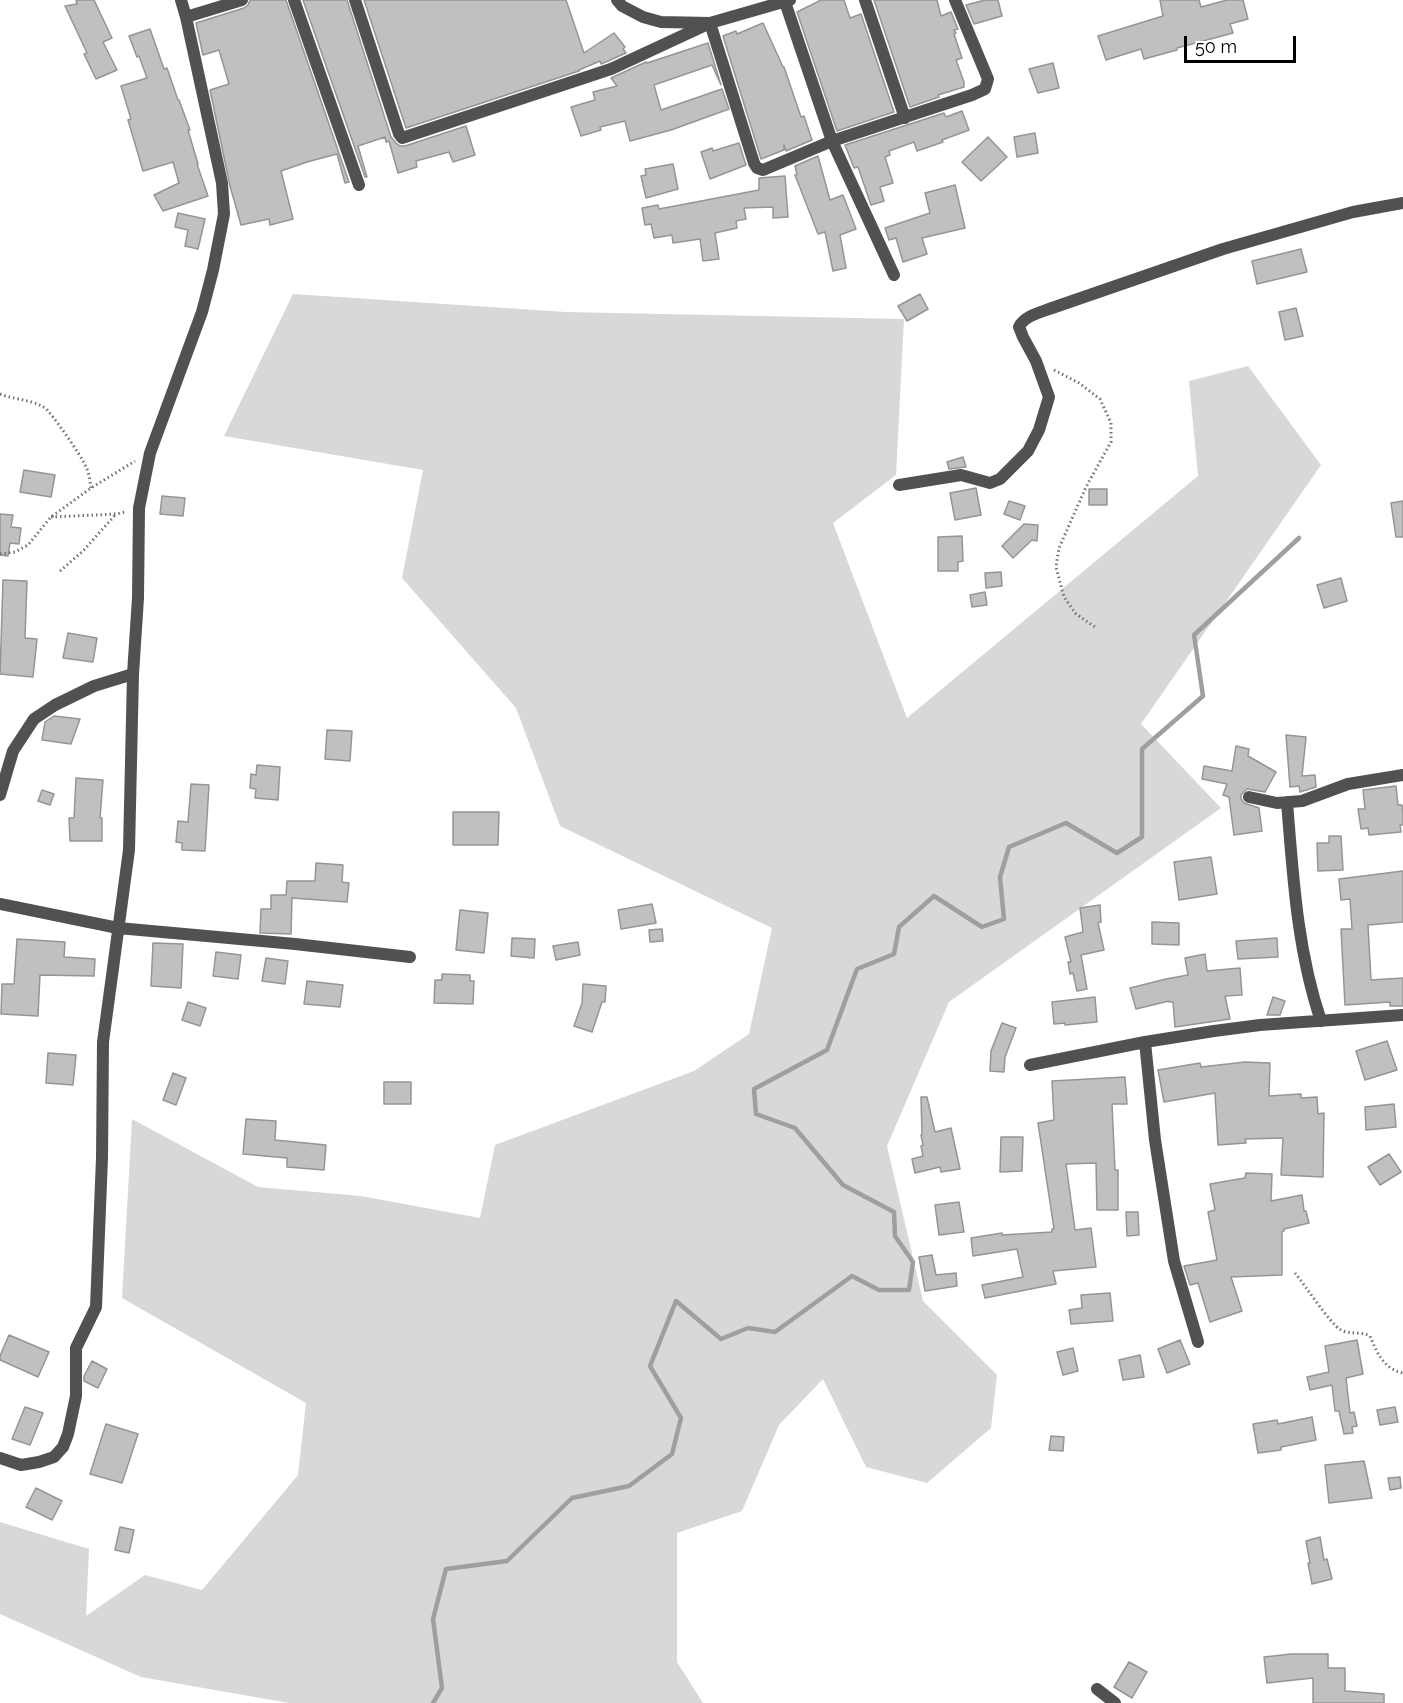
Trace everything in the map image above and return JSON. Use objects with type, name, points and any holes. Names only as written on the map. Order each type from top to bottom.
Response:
[{"type":"street","points":[[0,1458],[21,1465],[39,1462],[54,1457],[63,1447],[76,1396],[76,1348],[96,1307],[102,1158],[103,1042],[129,850],[139,508],[150,453],[202,312],[224,214],[222,183],[181,0]]},
{"type":"street","points":[[186,17],[242,0]]},
{"type":"street","points":[[294,0],[359,185]]},
{"type":"street","points":[[355,0],[402,138],[611,69],[710,23],[788,1],[832,141],[894,275]]},
{"type":"street","points":[[617,0],[622,6],[643,17],[661,22],[710,23]]},
{"type":"street","points":[[865,0],[904,118]]},
{"type":"street","points":[[710,23],[754,163],[757,168],[763,170],[832,141],[985,89],[988,79],[955,0]]},
{"type":"street","points":[[899,485],[961,475],[990,483],[1000,479],[1028,451],[1039,430],[1049,397],[1036,361],[1019,327],[1021,322],[1029,317],[1223,249],[1353,212],[1403,203]]},
{"type":"street","points":[[0,795],[13,751],[34,719],[55,705],[94,686],[134,674]]},
{"type":"street","points":[[1249,797],[1277,803],[1302,801],[1348,783],[1403,775]]},
{"type":"street","points":[[1287,802],[1296,907],[1307,968],[1321,1021]]},
{"type":"street","points":[[0,904],[118,928],[410,957]]},
{"type":"street","points":[[1030,1065],[1214,1031],[1403,1015]]},
{"type":"street","points":[[1145,1042],[1155,1140],[1174,1261],[1198,1342]]},
{"type":"street","points":[[1097,1689],[1115,1703]]},
{"type":"path","points":[[1036,361],[1079,383],[1100,399],[1111,423],[1111,442],[1086,487],[1059,548],[1056,567],[1064,597],[1076,614],[1095,627]]},
{"type":"path","points":[[0,394],[31,401],[47,409],[85,462],[91,488]]},
{"type":"path","points":[[0,554],[15,552],[28,545],[51,517],[91,488],[150,453]]},
{"type":"path","points":[[51,517],[116,514],[139,508]]},
{"type":"path","points":[[60,571],[83,551],[116,514]]},
{"type":"path","points":[[1295,1273],[1332,1322],[1342,1331],[1370,1336],[1387,1366],[1403,1373]]},
{"type":"shaded area","points":[[293,294],[566,312],[904,319],[896,475],[833,523],[907,718],[1198,476],[1189,381],[1248,366],[1321,465],[1141,724],[1221,808],[949,1002],[887,1146],[923,1301],[997,1375],[991,1428],[927,1483],[866,1467],[823,1379],[779,1425],[742,1511],[677,1533],[677,1662],[703,1703],[289,1703],[141,1677],[0,1614],[0,1522],[89,1549],[86,1616],[145,1575],[202,1590],[298,1475],[306,1403],[122,1298],[132,1119],[258,1187],[361,1196],[480,1218],[495,1145],[694,1071],[749,1034],[772,928],[560,826],[516,708],[402,578],[423,470],[224,436]]},
{"type":"building","points":[[76,0],[94,0],[112,38],[103,42],[117,70],[96,79],[84,54],[87,53],[65,6],[77,4]]},
{"type":"building","points":[[250,0],[286,0],[349,182],[345,183],[337,154],[281,171],[293,219],[270,225],[269,219],[241,225],[230,186],[210,90],[229,84],[219,50],[203,55],[196,23],[244,8]]},
{"type":"building","points":[[303,0],[347,0],[391,137],[396,143],[405,146],[466,126],[475,155],[453,162],[449,152],[416,161],[417,167],[398,173],[389,141],[386,142],[385,137],[358,146],[367,177],[365,177]]},
{"type":"building","points":[[364,0],[566,0],[584,53],[614,33],[625,47],[623,49],[626,53],[601,64],[600,61],[579,71],[406,128]]},
{"type":"building","points":[[821,0],[844,0],[850,18],[861,14],[894,112],[837,131],[797,12]]},
{"type":"building","points":[[874,0],[937,0],[941,16],[951,12],[958,29],[954,30],[956,33],[954,34],[962,58],[956,60],[964,87],[910,107]]},
{"type":"building","points":[[985,0],[998,0],[1002,16],[974,24],[966,5]]},
{"type":"building","points":[[1160,0],[1199,0],[1201,7],[1227,0],[1243,0],[1248,19],[1230,24],[1233,33],[1177,48],[1177,50],[1144,59],[1141,49],[1106,60],[1098,36],[1163,16]]},
{"type":"building","points":[[763,23],[784,67],[801,117],[804,116],[812,140],[786,151],[784,145],[784,150],[761,159],[723,36],[736,31],[737,34]]},
{"type":"building","points":[[150,29],[190,130],[188,130],[197,164],[208,196],[163,211],[154,195],[179,183],[173,162],[143,171],[121,86],[147,78],[129,36]]},
{"type":"building","points":[[708,43],[721,85],[712,65],[654,85],[661,110],[722,89],[729,109],[671,130],[630,141],[625,121],[600,127],[601,130],[581,136],[571,107],[595,100],[593,92],[617,86],[611,78],[646,62]]},
{"type":"building","points":[[1053,63],[1059,88],[1038,93],[1029,69]]},
{"type":"building","points":[[962,111],[969,130],[917,151],[914,142],[889,151],[890,155],[885,157],[893,183],[880,187],[884,201],[871,205],[858,167],[854,168],[845,145],[944,113],[946,117]]},
{"type":"building","points":[[1035,133],[1038,153],[1017,157],[1014,137]]},
{"type":"building","points":[[988,137],[1007,157],[981,181],[962,162]]},
{"type":"building","points":[[739,143],[746,165],[710,179],[701,152]]},
{"type":"building","points":[[818,156],[830,200],[843,195],[856,229],[840,235],[846,268],[833,271],[825,232],[818,234],[795,175],[797,175],[795,166]]},
{"type":"building","points":[[673,164],[678,189],[646,198],[641,176],[646,175],[645,169]]},
{"type":"building","points":[[785,176],[788,217],[773,218],[773,207],[744,208],[746,219],[736,221],[737,228],[715,233],[719,259],[703,261],[700,239],[673,243],[672,235],[654,238],[651,224],[645,225],[642,208],[658,205],[659,209],[759,190],[759,178]]},
{"type":"building","points":[[955,185],[965,228],[922,238],[927,254],[903,262],[896,238],[889,240],[885,228],[930,213],[925,193]]},
{"type":"building","points":[[178,213],[205,219],[198,249],[185,246],[188,230],[175,227]]},
{"type":"building","points":[[1301,249],[1307,272],[1257,284],[1252,261]]},
{"type":"building","points":[[920,294],[928,309],[907,321],[898,306]]},
{"type":"building","points":[[1296,308],[1303,336],[1285,340],[1279,312]]},
{"type":"building","points":[[963,457],[966,467],[949,469],[947,462]]},
{"type":"building","points":[[24,470],[55,475],[51,497],[20,492]]},
{"type":"building","points":[[976,488],[981,515],[955,520],[950,493]]},
{"type":"building","points":[[1089,489],[1107,489],[1107,505],[1089,505]]},
{"type":"building","points":[[162,496],[185,498],[183,516],[160,514]]},
{"type":"building","points":[[1009,501],[1025,506],[1020,520],[1004,514]]},
{"type":"building","points":[[1403,501],[1403,537],[1396,537],[1391,503]]},
{"type":"building","points":[[0,514],[13,515],[11,527],[21,528],[19,544],[10,543],[8,556],[0,555]]},
{"type":"building","points":[[1024,524],[1038,525],[1037,541],[1032,540],[1013,558],[1002,546]]},
{"type":"building","points":[[962,536],[963,561],[958,562],[958,571],[938,571],[938,537]]},
{"type":"building","points":[[1001,572],[1002,586],[986,588],[985,573]]},
{"type":"building","points":[[1341,578],[1347,601],[1324,608],[1317,585]]},
{"type":"building","points":[[3,580],[27,581],[25,638],[37,639],[33,677],[0,674]]},
{"type":"building","points":[[985,592],[987,605],[972,607],[970,595]]},
{"type":"building","points":[[68,633],[97,638],[93,662],[63,658]]},
{"type":"building","points":[[54,716],[80,719],[71,744],[42,740],[45,722]]},
{"type":"building","points":[[327,730],[352,731],[350,761],[325,759]]},
{"type":"building","points":[[1286,735],[1306,737],[1302,776],[1315,775],[1316,787],[1300,792],[1299,786],[1290,787]]},
{"type":"building","points":[[1236,746],[1249,749],[1248,756],[1276,772],[1265,792],[1247,789],[1241,795],[1244,803],[1259,808],[1262,831],[1234,835],[1229,797],[1223,795],[1227,784],[1202,779],[1204,766],[1232,771]]},
{"type":"building","points":[[257,765],[280,767],[278,800],[255,798],[256,789],[250,788],[251,774],[256,775]]},
{"type":"building","points":[[76,778],[103,780],[100,818],[102,818],[102,841],[70,841],[69,818],[74,818]]},
{"type":"building","points":[[191,784],[209,785],[205,851],[182,850],[182,843],[176,842],[178,821],[188,822]]},
{"type":"building","points":[[1396,786],[1398,805],[1402,805],[1403,814],[1401,832],[1369,835],[1368,828],[1361,829],[1358,809],[1365,809],[1363,790]]},
{"type":"building","points":[[42,790],[54,794],[50,805],[38,801]]},
{"type":"building","points":[[453,812],[499,812],[498,845],[453,845]]},
{"type":"building","points":[[1329,836],[1341,836],[1343,870],[1318,871],[1317,843],[1329,843]]},
{"type":"building","points":[[1211,857],[1217,894],[1179,900],[1174,862]]},
{"type":"building","points":[[316,863],[343,865],[342,882],[349,883],[347,902],[292,898],[291,934],[260,933],[261,909],[271,909],[271,895],[286,895],[287,881],[315,881]]},
{"type":"building","points":[[1403,871],[1403,922],[1368,925],[1371,980],[1403,978],[1403,1006],[1390,1006],[1390,1002],[1345,1005],[1341,929],[1352,929],[1350,899],[1341,900],[1339,879]]},
{"type":"building","points":[[652,904],[656,923],[621,929],[618,910]]},
{"type":"building","points":[[1100,905],[1101,922],[1098,923],[1104,950],[1081,955],[1087,989],[1077,991],[1073,973],[1070,974],[1068,962],[1071,962],[1065,937],[1083,932],[1080,908]]},
{"type":"building","points":[[460,910],[488,913],[484,953],[456,950]]},
{"type":"building","points":[[1152,922],[1179,923],[1179,945],[1152,944]]},
{"type":"building","points":[[662,929],[663,941],[650,942],[649,930]]},
{"type":"building","points":[[512,938],[535,939],[534,958],[511,956]]},
{"type":"building","points":[[1277,938],[1278,957],[1238,959],[1236,941]]},
{"type":"building","points":[[17,939],[65,942],[64,957],[95,959],[94,976],[40,975],[38,1016],[1,1014],[2,984],[14,984]]},
{"type":"building","points":[[578,942],[580,955],[556,960],[553,946]]},
{"type":"building","points":[[153,943],[183,944],[181,988],[151,986]]},
{"type":"building","points":[[216,952],[241,955],[238,979],[213,976]]},
{"type":"building","points":[[1205,954],[1207,971],[1240,968],[1242,995],[1225,996],[1230,1019],[1175,1027],[1173,1002],[1136,1009],[1130,988],[1188,975],[1185,958]]},
{"type":"building","points":[[266,958],[288,961],[285,984],[262,981]]},
{"type":"building","points":[[442,974],[470,975],[470,981],[474,981],[473,1004],[434,1003],[435,980],[442,980]]},
{"type":"building","points":[[307,981],[343,985],[340,1007],[304,1004]]},
{"type":"building","points":[[583,984],[606,986],[605,1002],[602,1002],[592,1032],[574,1026],[582,1003]]},
{"type":"building","points":[[1095,997],[1097,1022],[1054,1024],[1052,1002]]},
{"type":"building","points":[[1273,997],[1285,1001],[1280,1015],[1267,1015]]},
{"type":"building","points":[[188,1002],[206,1008],[200,1026],[182,1020]]},
{"type":"building","points":[[1002,1023],[1016,1028],[1005,1057],[1004,1072],[990,1071],[991,1051]]},
{"type":"building","points":[[1387,1041],[1397,1070],[1365,1080],[1356,1051]]},
{"type":"building","points":[[48,1053],[76,1055],[73,1085],[46,1083]]},
{"type":"building","points":[[1245,1062],[1270,1063],[1269,1096],[1301,1094],[1301,1098],[1317,1097],[1318,1114],[1324,1113],[1323,1177],[1281,1175],[1283,1138],[1245,1139],[1246,1143],[1218,1145],[1215,1093],[1164,1102],[1158,1070],[1200,1063],[1201,1067]]},
{"type":"building","points":[[173,1073],[186,1078],[176,1105],[163,1100]]},
{"type":"building","points":[[1125,1077],[1127,1104],[1112,1104],[1115,1170],[1118,1170],[1118,1210],[1097,1210],[1096,1163],[1066,1164],[1075,1230],[1091,1228],[1096,1267],[1053,1271],[1056,1284],[985,1298],[982,1285],[1023,1277],[1017,1249],[973,1256],[971,1238],[1002,1233],[1002,1235],[1052,1232],[1054,1229],[1038,1123],[1054,1120],[1052,1081]]},
{"type":"building","points":[[384,1082],[411,1082],[411,1104],[384,1104]]},
{"type":"building","points":[[921,1097],[927,1097],[935,1132],[951,1128],[960,1169],[941,1172],[940,1167],[915,1173],[912,1159],[923,1156]]},
{"type":"building","points":[[1394,1104],[1396,1127],[1366,1130],[1365,1107]]},
{"type":"building","points":[[246,1119],[276,1121],[275,1140],[326,1145],[324,1170],[287,1167],[287,1158],[243,1154]]},
{"type":"building","points":[[1001,1137],[1023,1137],[1022,1171],[1000,1172]]},
{"type":"building","points":[[1389,1154],[1401,1172],[1380,1185],[1368,1167]]},
{"type":"building","points":[[1246,1173],[1272,1174],[1271,1201],[1302,1195],[1304,1211],[1306,1211],[1309,1223],[1284,1229],[1282,1232],[1282,1275],[1231,1277],[1242,1311],[1210,1322],[1198,1283],[1190,1285],[1184,1266],[1217,1260],[1208,1212],[1215,1210],[1210,1184],[1245,1178]]},
{"type":"building","points":[[959,1202],[964,1232],[939,1235],[935,1205]]},
{"type":"building","points":[[1126,1212],[1138,1212],[1139,1235],[1127,1236]]},
{"type":"building","points":[[932,1255],[936,1275],[956,1273],[957,1286],[925,1291],[919,1257]]},
{"type":"building","points":[[1110,1293],[1113,1321],[1071,1324],[1069,1310],[1082,1308],[1081,1295]]},
{"type":"building","points":[[9,1335],[49,1352],[38,1377],[0,1360]]},
{"type":"building","points":[[1180,1340],[1190,1364],[1167,1373],[1158,1349]]},
{"type":"building","points":[[1357,1340],[1363,1374],[1346,1378],[1350,1413],[1354,1412],[1357,1426],[1352,1427],[1353,1433],[1344,1434],[1339,1411],[1335,1411],[1332,1385],[1310,1390],[1307,1377],[1329,1372],[1325,1346]]},
{"type":"building","points":[[1073,1348],[1078,1371],[1063,1375],[1057,1352]]},
{"type":"building","points":[[1140,1355],[1144,1377],[1123,1380],[1119,1360]]},
{"type":"building","points":[[92,1361],[107,1369],[98,1388],[84,1381],[84,1376]]},
{"type":"building","points":[[25,1407],[43,1413],[30,1445],[12,1439]]},
{"type":"building","points":[[1395,1407],[1398,1422],[1380,1425],[1377,1410]]},
{"type":"building","points":[[1312,1417],[1316,1440],[1281,1447],[1281,1450],[1258,1453],[1253,1424],[1277,1420],[1278,1424]]},
{"type":"building","points":[[106,1424],[138,1434],[122,1483],[90,1474]]},
{"type":"building","points":[[1051,1436],[1064,1437],[1063,1451],[1049,1450]]},
{"type":"building","points":[[1364,1461],[1372,1498],[1329,1503],[1325,1465]]},
{"type":"building","points":[[1400,1477],[1401,1488],[1390,1490],[1388,1478]]},
{"type":"building","points":[[36,1488],[62,1501],[52,1520],[26,1507]]},
{"type":"building","points":[[120,1527],[134,1530],[129,1553],[115,1550]]},
{"type":"building","points":[[1320,1537],[1324,1560],[1327,1559],[1332,1579],[1312,1584],[1306,1541]]},
{"type":"building","points":[[1328,1654],[1328,1668],[1345,1668],[1345,1691],[1384,1694],[1384,1703],[1313,1703],[1313,1678],[1267,1683],[1264,1657]]},
{"type":"building","points":[[1129,1662],[1147,1672],[1132,1698],[1114,1687]]},
{"type":"waterway","points":[[433,1703],[442,1688],[433,1619],[446,1569],[507,1561],[572,1498],[629,1486],[672,1454],[681,1418],[650,1366],[676,1301],[721,1339],[748,1328],[775,1332],[852,1276],[879,1290],[909,1290],[913,1262],[895,1236],[894,1212],[843,1185],[795,1128],[756,1114],[754,1089],[827,1050],[857,969],[894,954],[899,927],[934,896],[982,927],[1004,919],[1000,877],[1009,847],[1066,823],[1117,853],[1142,837],[1142,749],[1203,696],[1194,635],[1299,538]]}]
